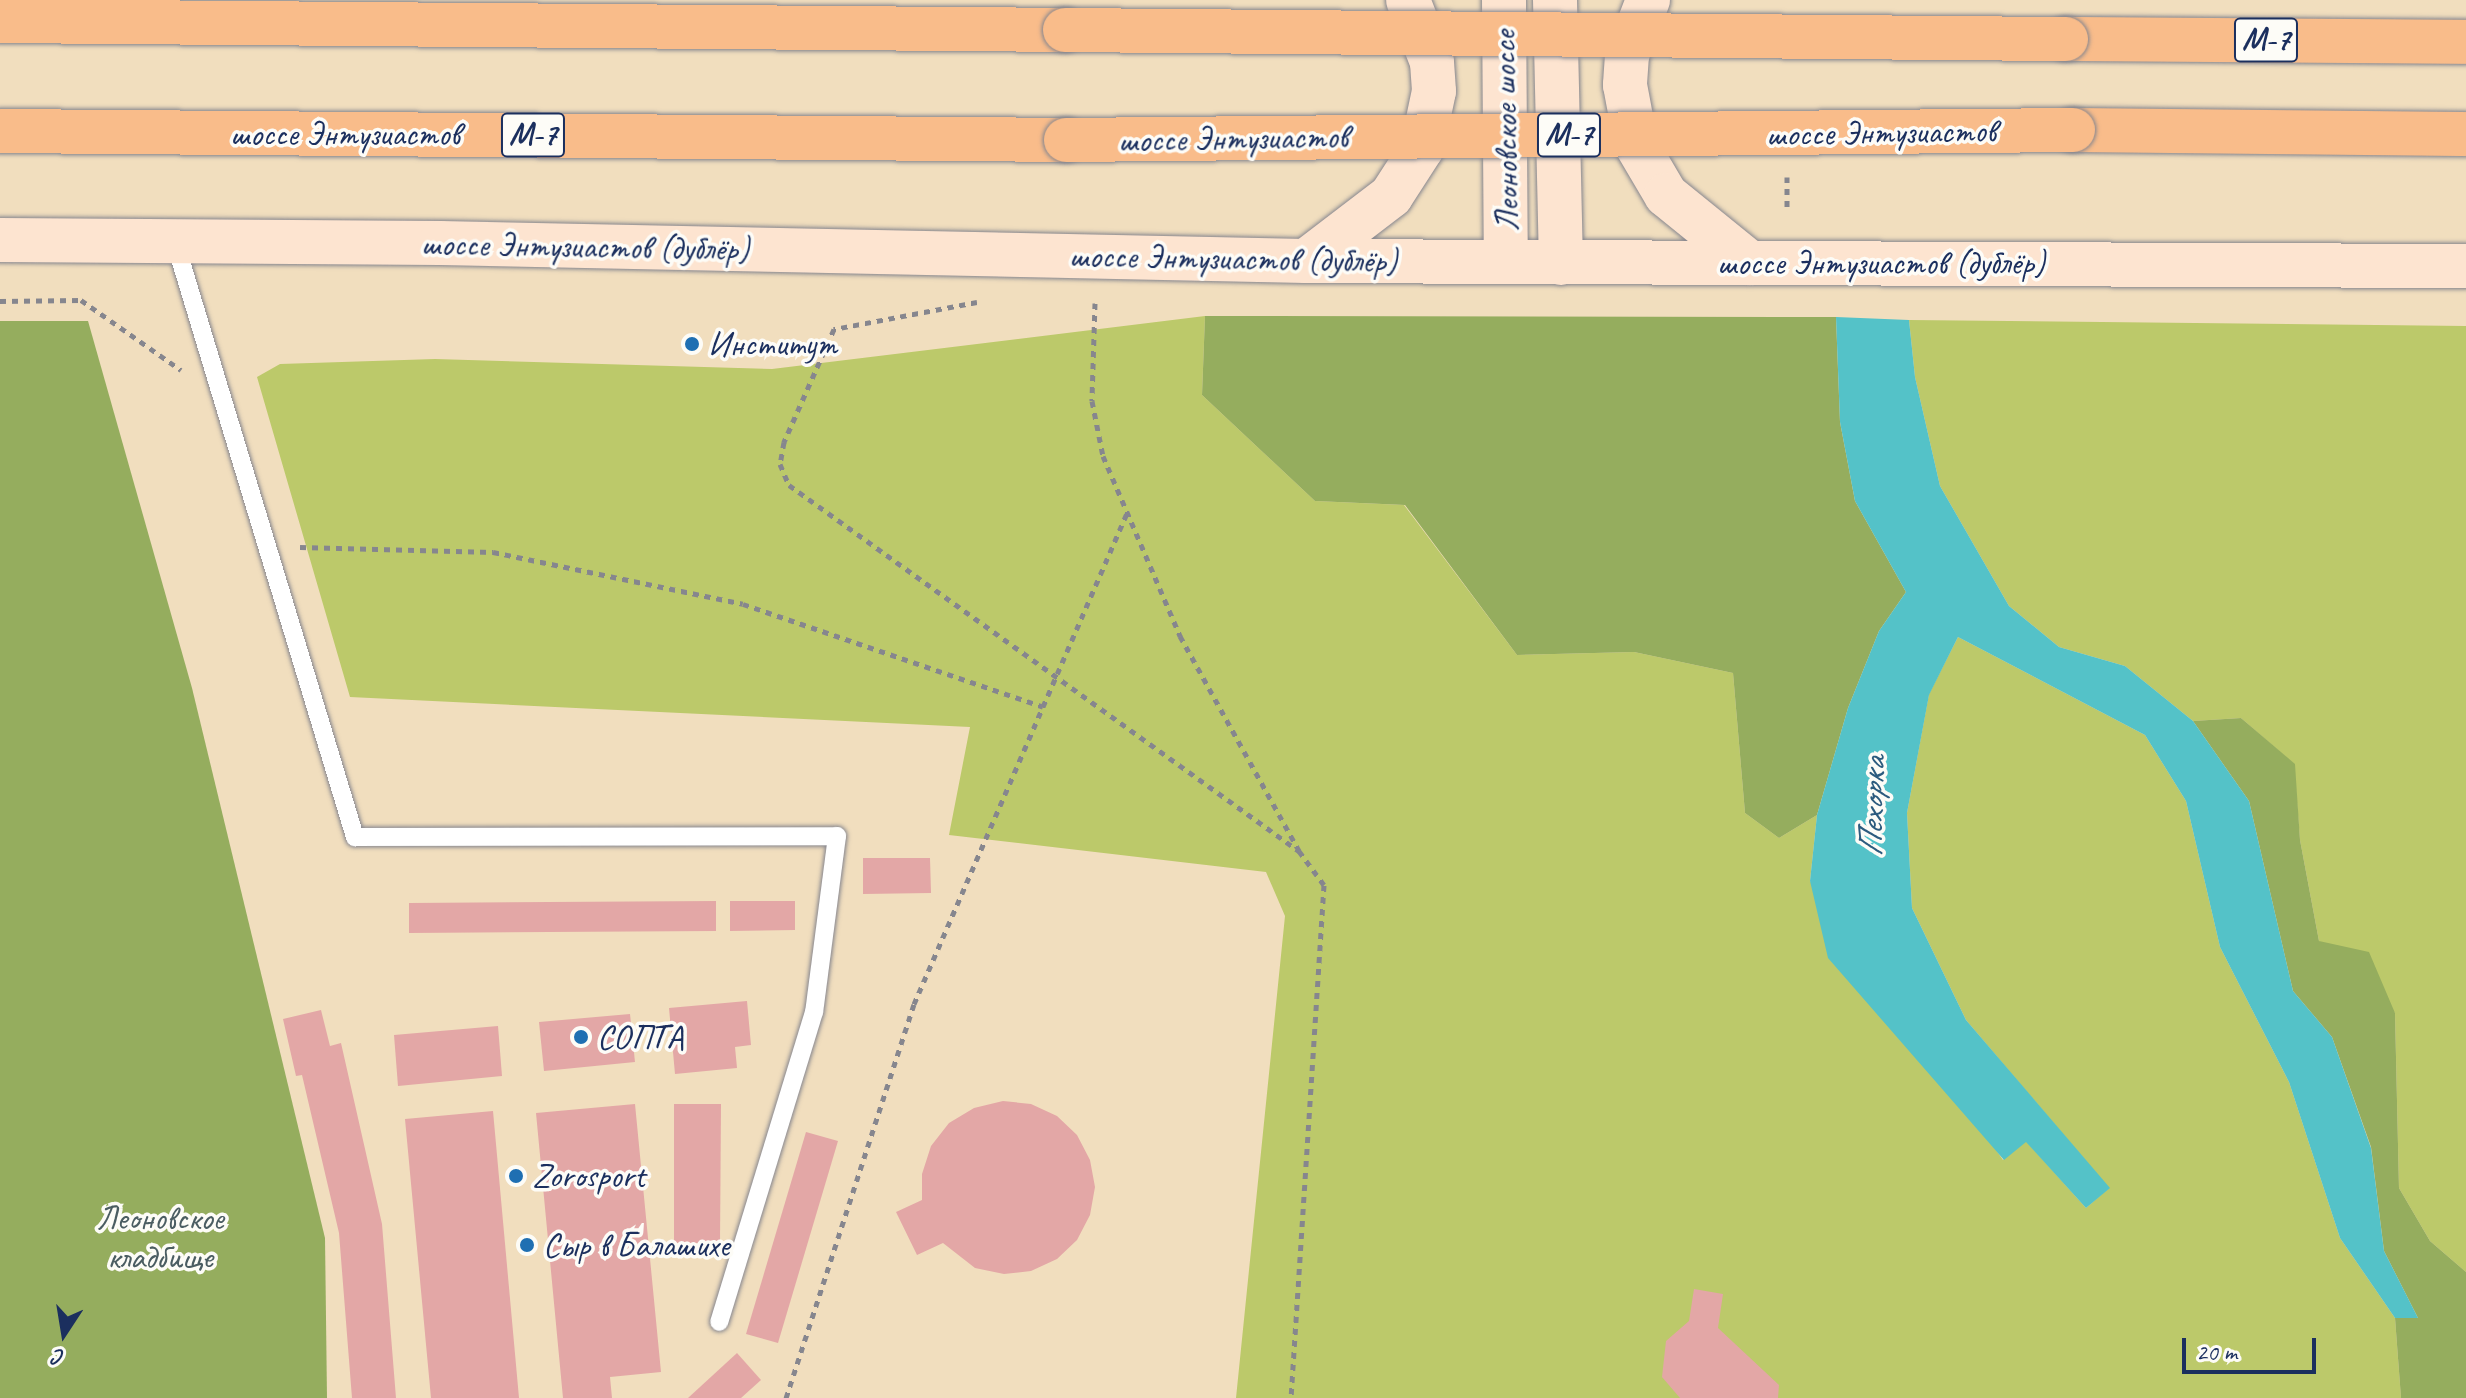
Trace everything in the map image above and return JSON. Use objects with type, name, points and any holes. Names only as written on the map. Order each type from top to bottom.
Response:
[{"type":"highway","name":"М-7","points":[[0,21],[2466,42]]},
{"type":"highway","name":"шоссе Энтузиастов","points":[[0,131],[1066,140],[2073,130],[2466,134]]},
{"type":"main road","points":[[1306,261],[1391,196],[1422,148],[1434,91],[1432,62],[1408,0]]},
{"type":"main road","name":"Леоновское шоссе","points":[[1504,0],[1506,262]]},
{"type":"main road","name":"Леоновское шоссе","points":[[1555,0],[1561,263]]},
{"type":"main road","points":[[1648,0],[1635,26],[1626,70],[1636,144],[1666,195],[1750,263]]},
{"type":"main road","name":"шоссе Энтузиастов (дублёр)","points":[[0,240],[1306,261],[1817,264],[1945,261],[2466,266]]},
{"type":"lane","points":[[175,242],[355,837],[837,836],[814,1012],[719,1322]]},
{"type":"path","points":[[0,301],[81,300],[222,398]]},
{"type":"path","points":[[1095,303],[1092,401],[1103,456],[1180,636],[1299,851],[1324,885],[1291,1398]]},
{"type":"path","points":[[834,329],[784,442],[780,464],[789,485],[1299,851]]},
{"type":"path","points":[[786,1398],[914,1004],[1043,707],[1059,677],[1127,513]]},
{"type":"path","points":[[267,547],[493,552],[743,604],[1043,707]]},
{"type":"green space","points":[[1205,316],[1202,395],[1315,501],[1404,505],[1517,655],[1634,652],[1733,673],[1745,813],[1779,838],[1817,815],[1810,881],[2003,1160],[2026,1141],[2086,1208],[2109,1188],[1966,1020],[1912,908],[1907,813],[1929,694],[1958,637],[2145,735],[2186,801],[2220,947],[2289,1082],[2340,1238],[2395,1318],[2401,1398],[1236,1398],[1285,916],[1266,872],[949,835],[970,727],[350,697],[257,377],[280,364],[435,359],[772,369]]},
{"type":"green space","points":[[1205,316],[1836,317],[1840,422],[1855,501],[1906,592],[1879,631],[1848,708],[1817,815],[1779,838],[1745,813],[1733,673],[1634,652],[1517,655],[1405,505],[1315,501],[1202,395]]},
{"type":"green space","points":[[1909,320],[2466,326],[2466,1272],[2430,1241],[2399,1188],[2395,1013],[2319,941],[2300,840],[2294,764],[2241,718],[2193,721],[2125,666],[2059,647],[2009,606],[1940,486],[1915,377]]},
{"type":"green space","name":"Леоновское кладбище","points":[[0,321],[88,321],[192,688],[325,1238],[327,1398],[0,1398]]},
{"type":"green space","points":[[2241,718],[2295,764],[2300,840],[2319,941],[2369,952],[2395,1013],[2399,1188],[2430,1241],[2466,1272],[2466,1398],[2401,1398],[2395,1318],[2418,1318],[2384,1251],[2371,1147],[2332,1037],[2293,991],[2249,801],[2193,721]]},
{"type":"water","name":"Пехорка","points":[[1836,317],[1909,320],[1915,377],[1940,486],[2009,606],[2059,647],[2125,666],[2193,721],[2249,801],[2293,991],[2332,1037],[2371,1148],[2384,1251],[2418,1318],[2395,1318],[2340,1238],[2289,1082],[2220,947],[2186,801],[2145,735],[1958,637],[1929,695],[1907,813],[1912,908],[1966,1020],[2110,1188],[2086,1208],[2026,1142],[2004,1160],[1828,958],[1810,881],[1817,815],[1848,708],[1879,631],[1906,592],[1855,501],[1840,422]]},
{"type":"building","points":[[863,858],[930,858],[931,893],[863,894]]},
{"type":"building","points":[[716,901],[716,931],[409,933],[409,903]]},
{"type":"building","points":[[730,901],[795,901],[795,930],[730,931]]},
{"type":"building","points":[[747,1001],[751,1045],[735,1047],[737,1068],[675,1074],[669,1008]]},
{"type":"building","points":[[321,1010],[330,1046],[341,1043],[382,1224],[396,1398],[352,1398],[339,1233],[302,1075],[296,1076],[283,1019]]},
{"type":"building","points":[[630,1014],[635,1062],[544,1071],[539,1022]]},
{"type":"building","points":[[498,1026],[502,1076],[398,1086],[394,1035]]},
{"type":"building","points":[[1003,1101],[1031,1104],[1057,1116],[1077,1135],[1090,1160],[1095,1187],[1090,1215],[1077,1240],[1057,1259],[1031,1271],[1004,1274],[975,1268],[943,1243],[917,1255],[896,1212],[922,1200],[922,1174],[931,1146],[949,1123],[974,1108]]},
{"type":"building","points":[[635,1104],[661,1372],[610,1377],[612,1398],[563,1398],[536,1113]]},
{"type":"building","points":[[674,1104],[721,1104],[720,1243],[674,1243]]},
{"type":"building","points":[[493,1111],[519,1398],[431,1398],[405,1119]]},
{"type":"building","points":[[806,1132],[838,1141],[778,1343],[746,1334]]},
{"type":"building","points":[[1694,1289],[1723,1294],[1718,1328],[1779,1385],[1778,1398],[1680,1398],[1662,1377],[1666,1341],[1689,1321]]},
{"type":"building","points":[[737,1353],[761,1380],[741,1398],[688,1398]]},
{"type":"place","name":"Институт","points":[[692,344]]},
{"type":"place","name":"СОПТА","points":[[581,1037]]},
{"type":"place","name":"Zorosport","points":[[516,1176]]},
{"type":"place","name":"Сыр в Балашихе","points":[[527,1245]]}]
